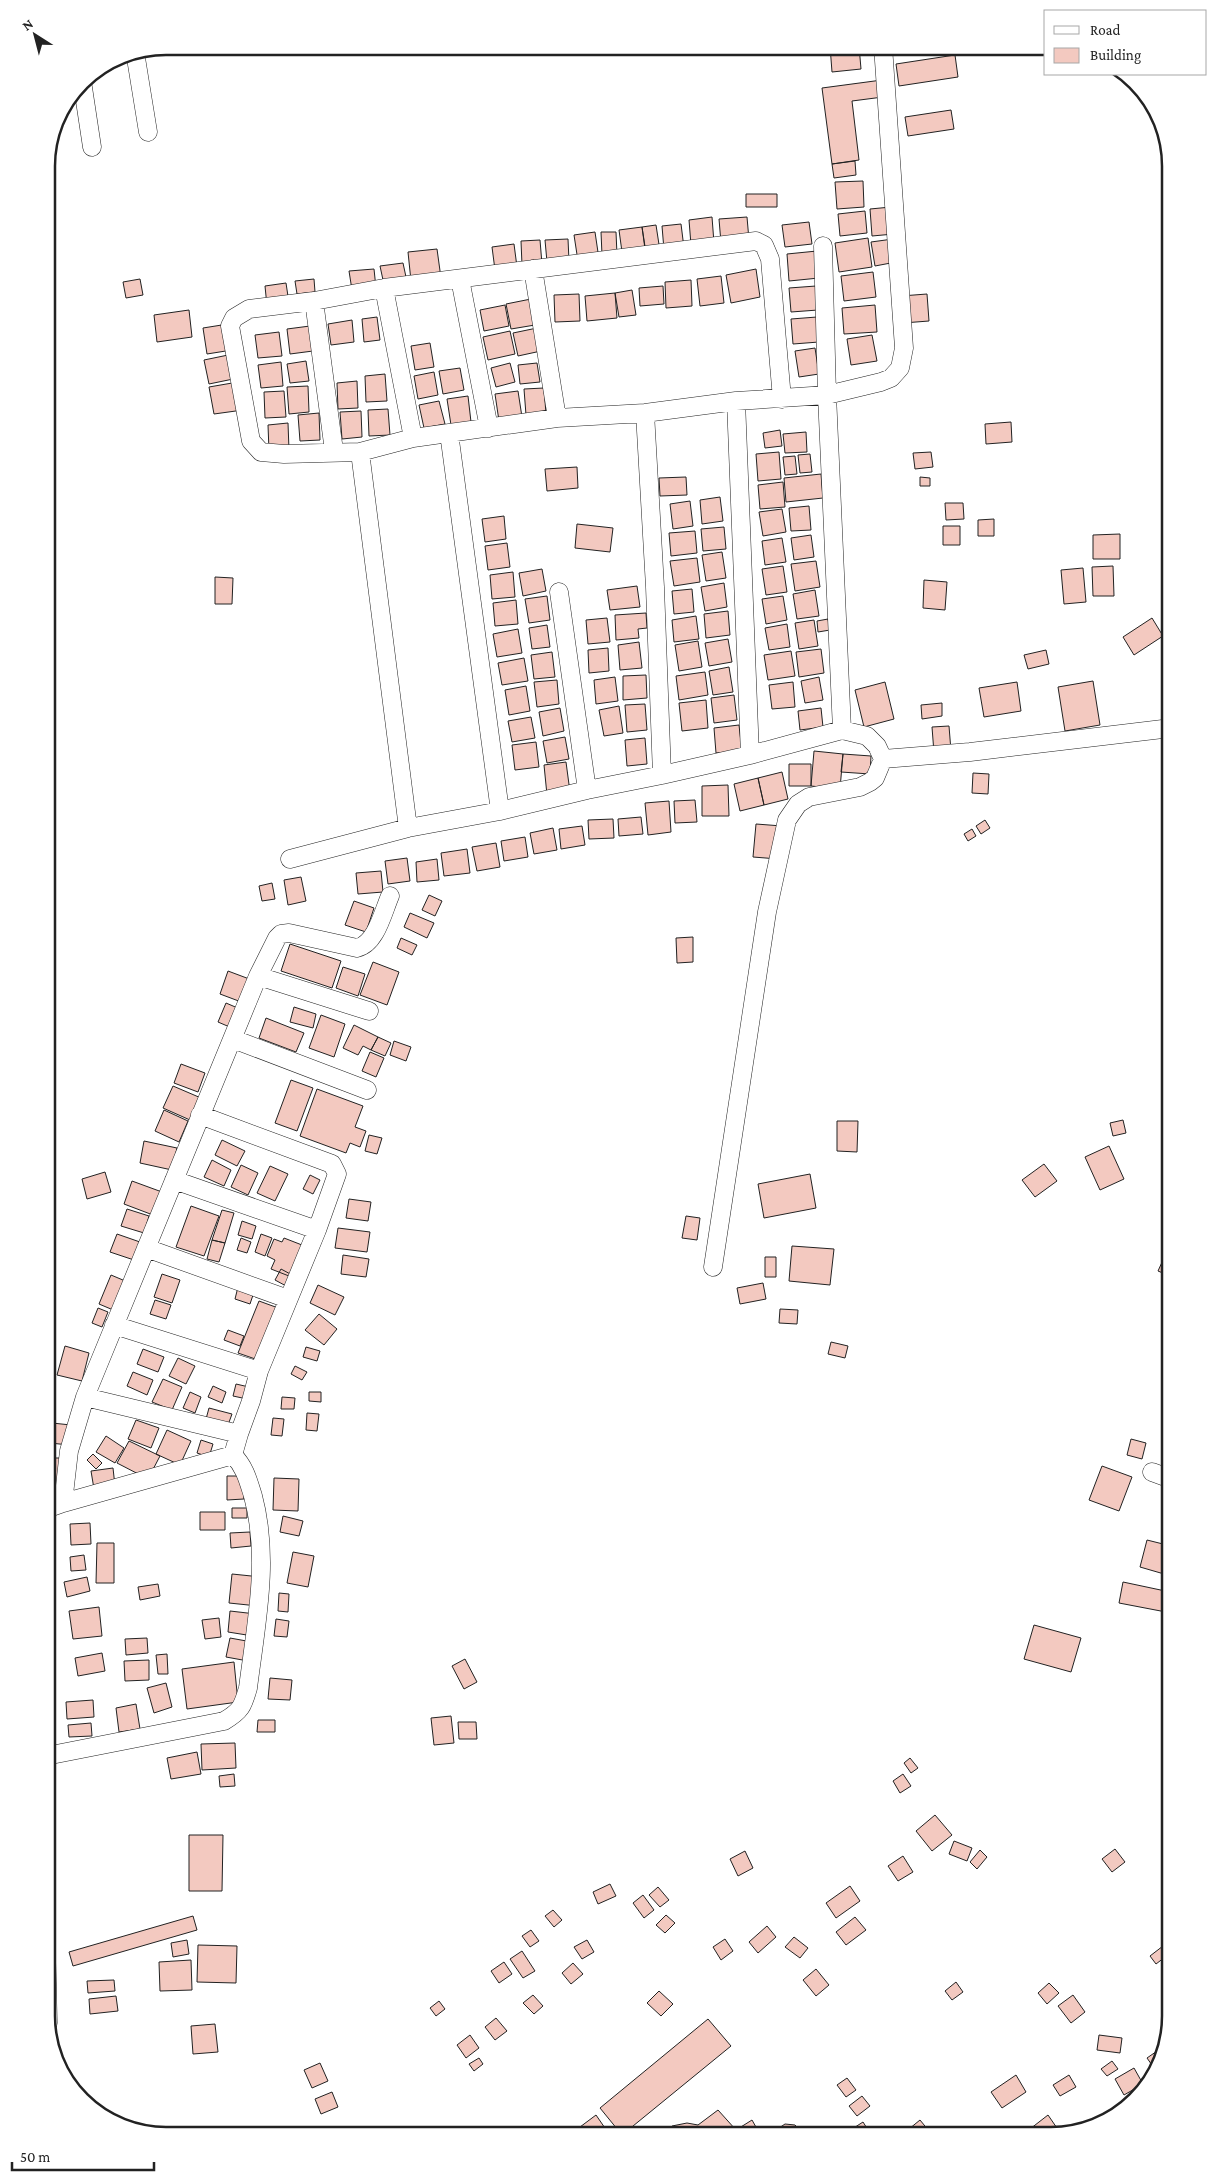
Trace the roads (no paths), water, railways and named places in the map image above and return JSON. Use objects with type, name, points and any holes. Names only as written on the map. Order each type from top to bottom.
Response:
[{"type":"street","points":[[782,399],[770,258],[764,245],[756,241],[384,288],[314,301],[249,309],[234,318],[230,326],[253,444],[261,452],[284,454],[334,451],[360,452],[413,438],[557,418],[645,413],[736,401],[782,399],[827,394],[891,378],[900,368],[903,359],[884,55]]},
{"type":"street","points":[[135,59],[148,132]]},
{"type":"street","points":[[84,91],[92,147]]},
{"type":"street","points":[[823,246],[827,394],[842,730]]},
{"type":"street","points":[[534,269],[557,418]]},
{"type":"street","points":[[460,279],[489,428]]},
{"type":"street","points":[[384,288],[413,438]]},
{"type":"street","points":[[314,301],[334,451]]},
{"type":"street","points":[[736,401],[750,755]]},
{"type":"street","points":[[645,413],[655,587],[662,776]]},
{"type":"street","points":[[449,433],[500,811]]},
{"type":"street","points":[[360,452],[408,828]]},
{"type":"street","points":[[559,592],[587,790]]},
{"type":"street","points":[[883,759],[970,752],[1162,729]]},
{"type":"street","points":[[290,859],[408,828],[500,811],[587,790],[662,776],[842,730],[867,736],[878,746],[883,759],[875,778],[860,788],[810,797],[798,804],[787,820],[767,912],[713,1267]]},
{"type":"street","points":[[63,1503],[69,1451],[85,1397],[258,976],[277,938],[286,933],[357,948],[362,947],[372,937],[390,896]]},
{"type":"street","points":[[258,976],[369,1011]]},
{"type":"street","points":[[233,1039],[368,1090]]},
{"type":"street","points":[[200,1115],[332,1164],[337,1174],[317,1230],[259,1371],[252,1401],[233,1455]]},
{"type":"street","points":[[174,1180],[317,1230]]},
{"type":"street","points":[[146,1248],[288,1299]]},
{"type":"street","points":[[114,1325],[259,1371]]},
{"type":"street","points":[[85,1397],[239,1434]]},
{"type":"street","points":[[55,1506],[233,1455]]},
{"type":"street","points":[[55,1754],[224,1721],[236,1714],[243,1705],[248,1688],[262,1582],[261,1552],[259,1525],[253,1496],[242,1464],[233,1455]]},
{"type":"street","points":[[1152,1472],[1162,1476]]}]
